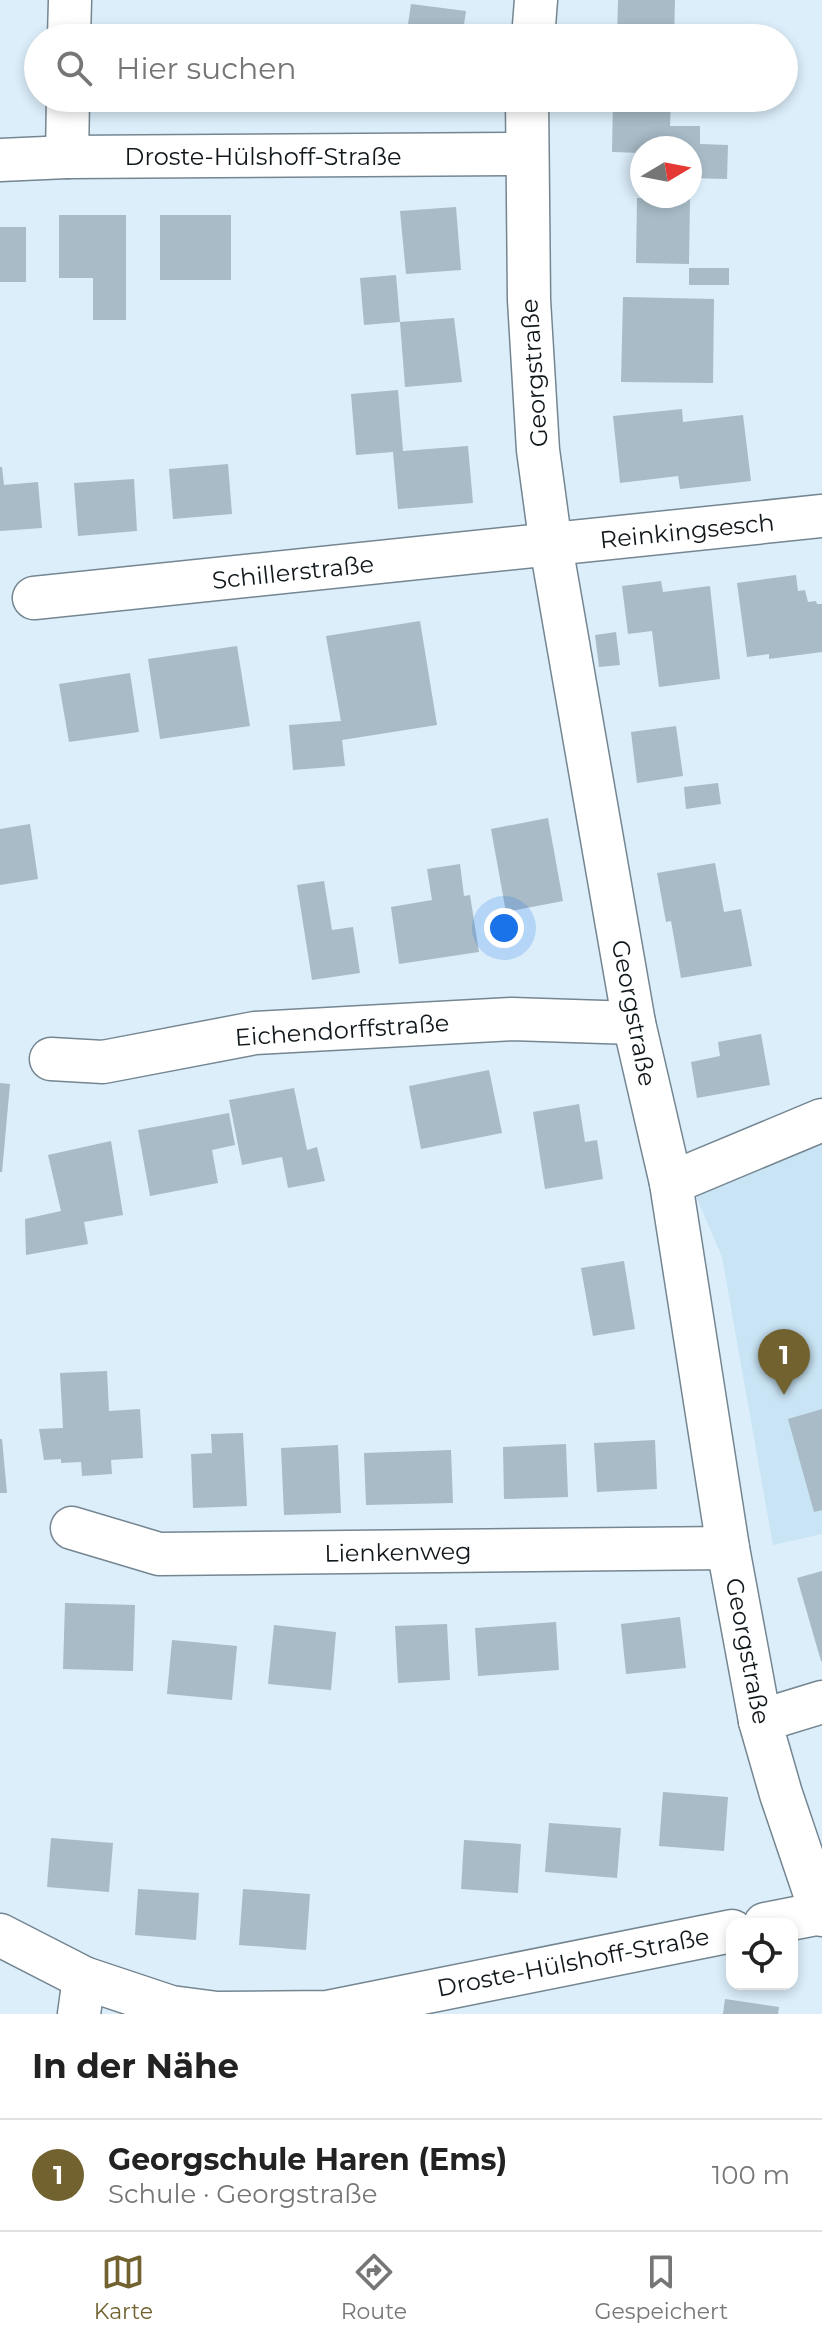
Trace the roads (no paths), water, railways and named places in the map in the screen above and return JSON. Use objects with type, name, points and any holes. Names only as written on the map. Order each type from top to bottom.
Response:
[{"type":"street","points":[[69,24],[70,0]]},
{"type":"street","points":[[534,24],[536,0]]},
{"type":"street","points":[[67,157],[68,112]]},
{"type":"street","name":"Georgstraße","points":[[527,112],[529,300],[538,450],[551,546],[634,1023],[671,1183],[728,1548],[760,1721],[821,1914]]},
{"type":"street","name":"Droste-Hülshoff-Straße","points":[[0,160],[526,154]]},
{"type":"street","name":"Reinkingsesch","points":[[551,546],[822,516]]},
{"type":"street","name":"Schillerstraße","points":[[34,598],[551,546]]},
{"type":"street","name":"Eichendorffstraße","points":[[51,1059],[103,1062],[255,1033],[512,1019],[634,1023]]},
{"type":"street","points":[[671,1183],[822,1120]]},
{"type":"street","name":"Lienkenweg","points":[[72,1528],[159,1554],[728,1548]]},
{"type":"street","points":[[760,1721],[822,1702]]},
{"type":"street","points":[[798,1918],[821,1914]]},
{"type":"street","name":"Droste-Hülshoff-Straße","points":[[0,1935],[82,1996],[217,2013],[327,2013],[726,1932]]},
{"type":"place","name":"Georgschule Haren (Ems)","points":[[784,1395]]}]
